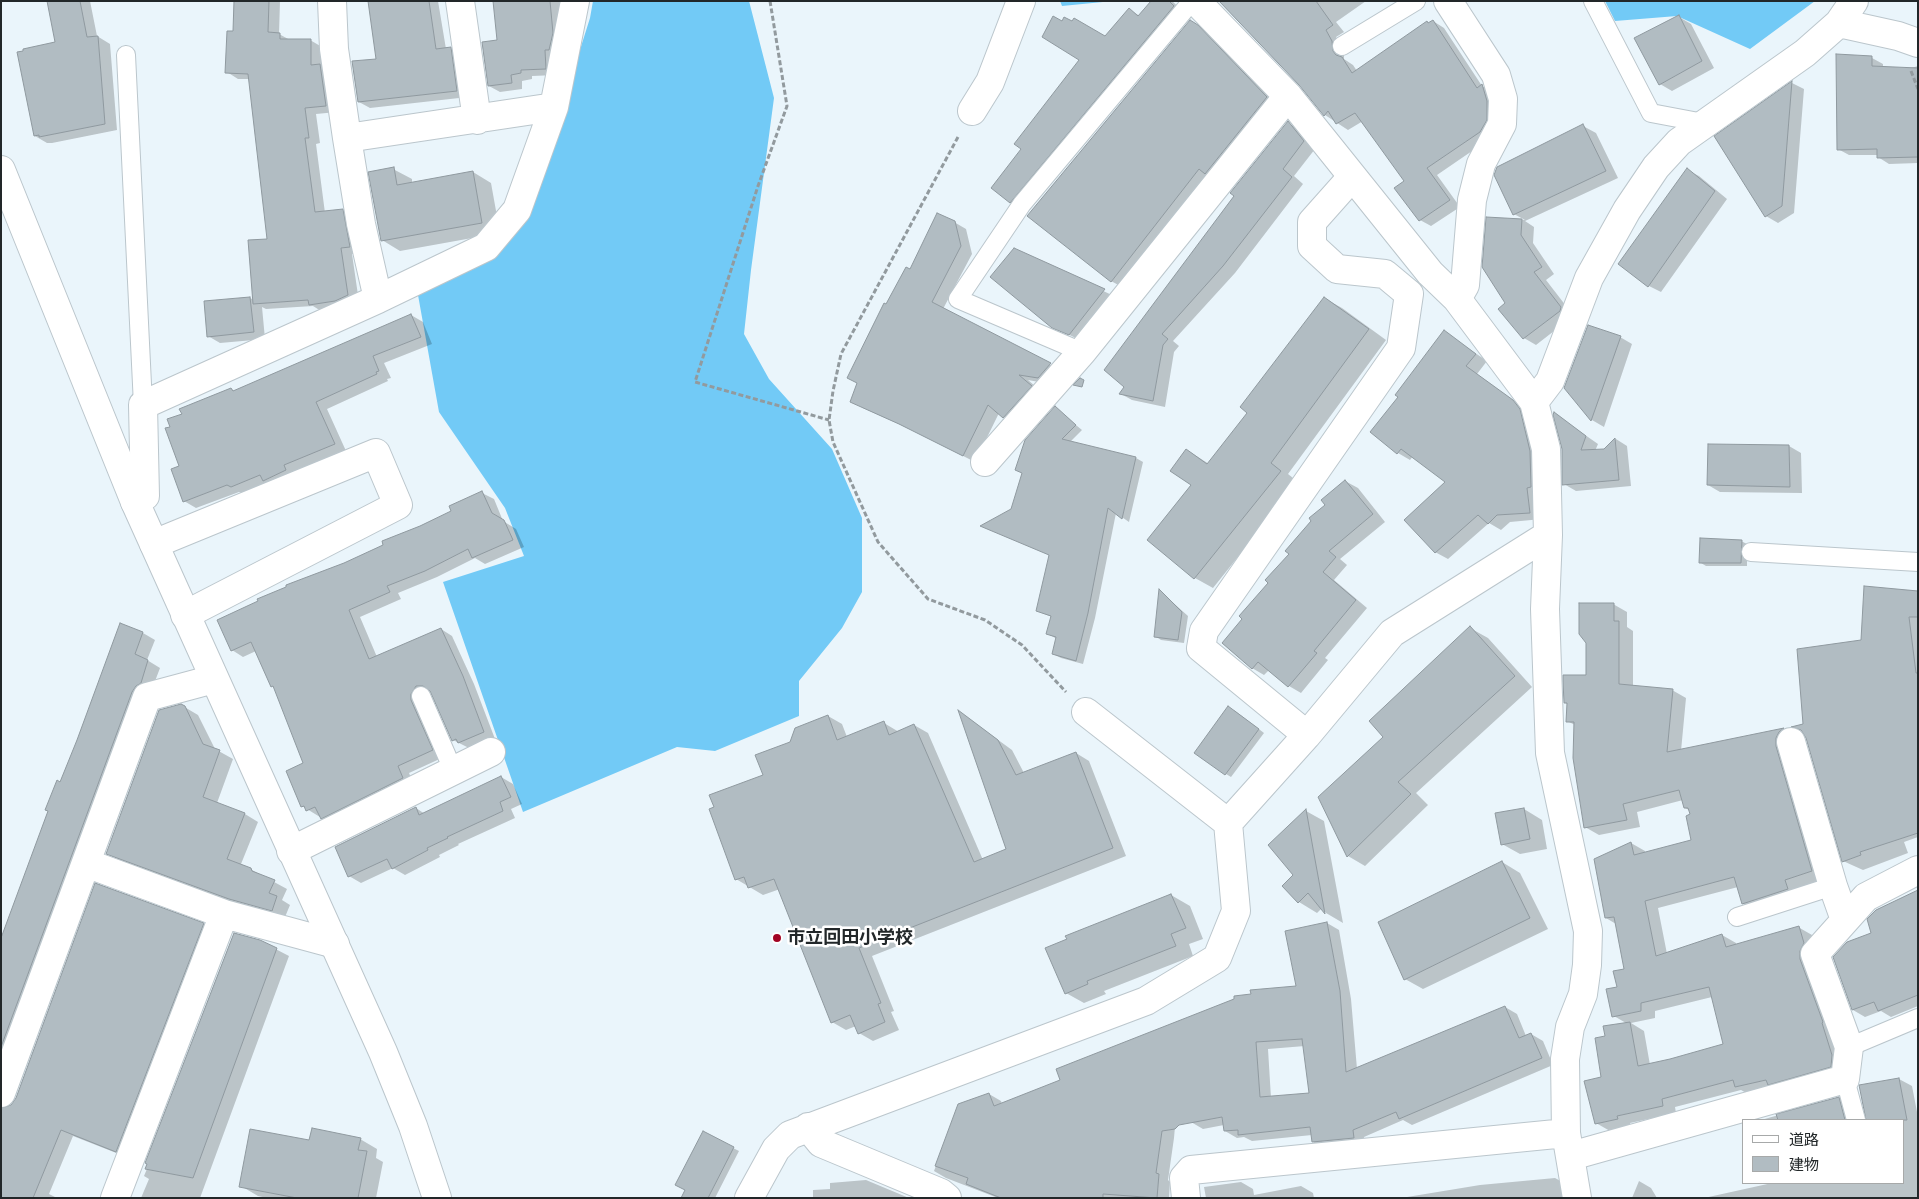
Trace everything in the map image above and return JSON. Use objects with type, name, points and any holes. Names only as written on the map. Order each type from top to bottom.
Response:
[{"type":"street","points":[[332,1],[334,49],[347,138],[361,224],[378,299]]},
{"type":"street","points":[[460,1],[477,120]]},
{"type":"street","points":[[135,502],[145,496],[143,405],[378,299],[486,247],[517,210],[554,107],[574,1]]},
{"type":"street","points":[[972,111],[990,82],[1021,1]]},
{"type":"street","points":[[1194,1],[1288,96],[1430,273],[1457,299],[1534,402],[1546,449],[1548,535],[1545,609],[1550,753],[1588,930],[1587,965],[1583,994],[1570,1027],[1565,1059],[1568,1145],[1577,1198]]},
{"type":"street","points":[[1448,1],[1496,75],[1503,99],[1502,124],[1481,164],[1472,200],[1465,285],[1457,299]]},
{"type":"street","points":[[1534,402],[1550,381],[1589,278],[1627,210],[1662,161],[1679,142],[1805,53],[1847,12],[1898,36],[1918,42]]},
{"type":"street","points":[[985,462],[1082,352],[1288,96]]},
{"type":"street","points":[[347,138],[554,107]]},
{"type":"street","points":[[1,170],[135,502],[184,615],[335,944],[396,1085],[413,1126],[437,1198]]},
{"type":"street","points":[[1307,735],[1200,648],[1204,631],[1401,348],[1409,294],[1385,274],[1337,269],[1312,246],[1312,222],[1352,177]]},
{"type":"street","points":[[154,544],[376,454],[398,505],[184,615]]},
{"type":"street","points":[[1228,823],[1307,735],[1392,633],[1548,535]]},
{"type":"street","points":[[1,1093],[148,697],[214,679]]},
{"type":"street","points":[[749,1198],[776,1149],[790,1135],[1146,1001],[1217,958],[1236,911],[1228,823],[1086,712]]},
{"type":"street","points":[[1792,742],[1833,886],[1845,920]]},
{"type":"street","points":[[291,851],[491,752]]},
{"type":"street","points":[[86,862],[224,914],[335,944]]},
{"type":"street","points":[[1186,1198],[1184,1178],[1191,1170],[1568,1145],[1845,1078],[1850,1047],[1815,954],[1866,897],[1918,870]]},
{"type":"street","points":[[115,1198],[224,914]]},
{"type":"street","points":[[808,1127],[821,1143],[941,1193],[947,1198]]},
{"type":"lane","points":[[1082,352],[958,299],[1022,204],[1194,1]]},
{"type":"lane","points":[[1342,46],[1416,1]]},
{"type":"lane","points":[[1593,1],[1651,114],[1704,123]]},
{"type":"lane","points":[[126,55],[143,405]]},
{"type":"lane","points":[[1751,552],[1918,562]]},
{"type":"lane","points":[[421,696],[453,770]]},
{"type":"lane","points":[[1737,917],[1833,886]]},
{"type":"lane","points":[[1850,1047],[1918,1018]]},
{"type":"lane","points":[[1845,1078],[1856,1119]]},
{"type":"path","points":[[770,1],[787,106],[758,186],[695,382],[829,420]]},
{"type":"path","points":[[972,111],[841,354],[829,420],[833,442],[878,542],[928,599],[985,620],[1022,645],[1086,712]]},
{"type":"shaded area","points":[[593,1],[749,1],[774,98],[744,334],[769,379],[832,449],[862,518],[862,592],[842,628],[799,681],[799,716],[715,751],[677,747],[523,812],[443,582],[524,556],[505,508],[439,412],[418,295],[527,218],[590,18]]},
{"type":"shaded area","points":[[1060,1],[1113,1],[1062,6]]},
{"type":"shaded area","points":[[1605,1],[1815,1],[1750,49],[1677,16],[1615,21]]},
{"type":"building","points":[[47,1],[80,1],[87,37],[98,36],[105,124],[39,137],[39,135],[34,136],[17,52],[55,42]]},
{"type":"building","points":[[234,1],[269,1],[268,32],[280,33],[280,39],[311,39],[311,65],[320,64],[326,106],[305,108],[309,138],[305,138],[315,212],[343,209],[350,247],[341,248],[348,295],[335,301],[309,305],[308,300],[253,304],[248,240],[267,239],[248,74],[225,73],[227,31],[233,31]]},
{"type":"building","points":[[368,1],[429,1],[436,49],[451,47],[457,91],[358,102],[352,61],[376,59]]},
{"type":"building","points":[[493,1],[550,1],[553,33],[549,50],[545,50],[546,69],[521,70],[521,73],[511,75],[512,83],[488,86],[482,42],[497,40]]},
{"type":"building","points":[[1151,1],[1169,1],[1174,6],[1010,203],[991,188],[1021,149],[1014,144],[1079,60],[1042,37],[1053,16],[1062,21],[1064,17],[1072,21],[1074,18],[1105,36],[1129,8],[1138,16]]},
{"type":"building","points":[[1219,1],[1316,1],[1333,25],[1326,30],[1332,41],[1333,51],[1336,55],[1342,57],[1352,73],[1427,21],[1428,23],[1433,20],[1477,88],[1482,84],[1487,101],[1487,120],[1480,132],[1427,168],[1450,200],[1419,221],[1394,188],[1404,181],[1355,113],[1336,124],[1328,111],[1324,116],[1299,85]]},
{"type":"building","points":[[1679,15],[1702,61],[1659,85],[1634,38]]},
{"type":"building","points":[[1190,20],[1198,25],[1267,97],[1205,174],[1199,169],[1111,282],[1027,216]]},
{"type":"building","points":[[1836,54],[1872,56],[1872,66],[1918,68],[1918,157],[1877,158],[1877,149],[1837,150]]},
{"type":"building","points":[[1792,81],[1782,206],[1765,217],[1714,136]]},
{"type":"building","points":[[1288,121],[1304,141],[1283,169],[1292,177],[1223,266],[1162,334],[1168,339],[1163,345],[1153,401],[1119,394],[1124,387],[1104,370],[1234,196],[1230,193]]},
{"type":"building","points":[[1583,124],[1606,171],[1513,215],[1494,175],[1497,167]]},
{"type":"building","points":[[394,167],[397,185],[473,171],[482,223],[381,241],[368,172]]},
{"type":"building","points":[[1687,168],[1715,191],[1648,287],[1618,264]]},
{"type":"building","points":[[937,213],[955,221],[961,246],[932,302],[1051,363],[1038,378],[1019,375],[1032,386],[1003,418],[988,405],[963,456],[850,402],[857,383],[847,378],[884,303],[886,304],[906,267],[910,269]]},
{"type":"building","points":[[1486,217],[1522,219],[1521,235],[1542,267],[1534,272],[1561,307],[1560,311],[1523,339],[1498,309],[1505,303],[1482,267]]},
{"type":"building","points":[[1014,248],[1105,289],[1069,335],[1052,328],[990,277]]},
{"type":"building","points":[[250,297],[254,332],[207,337],[204,301]]},
{"type":"building","points":[[1324,297],[1369,329],[1271,463],[1281,471],[1194,579],[1147,540],[1191,485],[1170,471],[1186,449],[1207,464],[1247,413],[1240,407]]},
{"type":"building","points":[[411,314],[421,337],[373,356],[379,371],[376,372],[377,374],[316,402],[335,444],[284,465],[286,470],[263,481],[260,475],[231,487],[227,485],[183,502],[171,469],[179,466],[165,428],[170,427],[167,419],[182,414],[179,409],[231,388],[233,391]]},
{"type":"building","points":[[1588,325],[1621,336],[1591,421],[1564,388]]},
{"type":"building","points":[[1444,330],[1476,354],[1466,366],[1513,400],[1520,409],[1530,451],[1531,487],[1527,488],[1530,513],[1497,515],[1488,524],[1478,515],[1435,553],[1404,520],[1445,482],[1401,449],[1397,454],[1370,432],[1398,397],[1395,395]]},
{"type":"building","points":[[1080,378],[1084,380],[1082,387],[1073,385]]},
{"type":"building","points":[[1055,406],[1076,425],[1062,439],[1136,457],[1122,519],[1108,508],[1088,613],[1076,661],[1052,654],[1056,637],[1046,634],[1051,616],[1036,611],[1049,555],[980,526],[1011,509],[1022,473],[1015,470],[1025,440]]},
{"type":"building","points":[[1554,412],[1586,436],[1581,450],[1604,449],[1615,438],[1619,480],[1562,485],[1562,449],[1553,415]]},
{"type":"building","points":[[1708,444],[1789,445],[1790,487],[1707,485]]},
{"type":"building","points":[[1345,480],[1373,514],[1329,551],[1336,557],[1323,572],[1356,600],[1314,651],[1317,653],[1288,687],[1258,662],[1252,669],[1222,643],[1242,619],[1239,616],[1268,583],[1265,580],[1289,554],[1285,551],[1311,521],[1309,518],[1325,505],[1321,500]]},
{"type":"building","points":[[482,491],[492,513],[504,520],[513,540],[472,558],[468,549],[425,571],[387,586],[390,592],[349,610],[369,659],[441,628],[463,676],[484,732],[458,743],[456,739],[452,741],[430,691],[423,686],[416,686],[411,694],[411,700],[433,750],[398,766],[403,778],[321,819],[315,807],[306,811],[304,806],[301,807],[286,771],[303,763],[273,686],[271,687],[251,642],[231,651],[217,620],[258,601],[257,599],[286,587],[286,585],[344,563],[383,545],[382,541],[451,511],[449,506]]},
{"type":"building","points":[[1700,538],[1742,540],[1741,563],[1699,563]]},
{"type":"building","points":[[1864,586],[1918,591],[1918,617],[1909,617],[1916,673],[1918,673],[1918,833],[1860,852],[1861,855],[1842,862],[1806,738],[1801,730],[1791,727],[1803,724],[1797,649],[1861,640]]},
{"type":"building","points":[[1159,589],[1182,612],[1178,640],[1154,637]]},
{"type":"building","points":[[1579,603],[1614,603],[1614,621],[1619,621],[1619,684],[1673,689],[1667,752],[1784,728],[1776,738],[1776,746],[1812,871],[1785,880],[1788,889],[1742,904],[1734,877],[1645,901],[1656,956],[1722,934],[1726,947],[1799,926],[1804,943],[1800,951],[1800,959],[1823,1022],[1832,1055],[1831,1067],[1768,1085],[1766,1080],[1735,1087],[1733,1080],[1662,1099],[1663,1106],[1617,1116],[1618,1119],[1595,1124],[1584,1081],[1601,1077],[1595,1038],[1605,1036],[1603,1026],[1630,1022],[1638,1066],[1723,1044],[1709,987],[1641,1003],[1641,1011],[1612,1017],[1606,989],[1617,987],[1613,971],[1624,969],[1614,917],[1605,918],[1594,859],[1631,842],[1634,855],[1691,840],[1686,816],[1690,814],[1688,808],[1684,808],[1679,790],[1623,804],[1627,820],[1584,828],[1573,758],[1574,722],[1566,722],[1567,703],[1564,703],[1563,681],[1563,675],[1586,675],[1586,643],[1579,634]]},
{"type":"building","points":[[120,623],[143,632],[135,654],[148,660],[141,683],[132,692],[1,1047],[1,938],[48,811],[45,810],[57,780],[60,782],[77,740]]},
{"type":"building","points":[[1470,626],[1515,676],[1398,782],[1411,794],[1347,857],[1318,797],[1383,737],[1369,721]]},
{"type":"building","points":[[181,704],[185,706],[203,744],[220,750],[203,797],[245,813],[227,859],[275,880],[269,893],[277,896],[272,911],[229,899],[106,854],[159,710]]},
{"type":"building","points":[[1228,706],[1259,729],[1225,775],[1194,753]]},
{"type":"building","points":[[958,710],[998,740],[1016,775],[1076,752],[1113,848],[859,948],[881,1003],[878,1004],[885,1022],[858,1034],[850,1015],[831,1023],[774,879],[748,888],[744,877],[735,880],[709,809],[714,807],[709,795],[763,775],[755,755],[790,742],[795,728],[828,715],[837,740],[884,721],[889,735],[914,724],[974,862],[1006,849]]},
{"type":"building","points":[[501,776],[511,797],[500,802],[503,811],[447,837],[427,848],[428,850],[392,869],[387,859],[348,877],[335,847],[416,807],[419,815]]},
{"type":"building","points":[[1524,808],[1530,839],[1501,845],[1495,813]]},
{"type":"building","points":[[1306,809],[1325,914],[1308,893],[1298,903],[1282,886],[1293,875],[1268,845]]},
{"type":"building","points":[[1502,861],[1530,918],[1404,980],[1378,922]]},
{"type":"building","points":[[95,883],[204,923],[116,1152],[61,1130],[33,1198],[1,1198],[1,1108],[11,1105],[16,1098]]},
{"type":"building","points":[[1918,890],[1918,995],[1878,1011],[1874,1002],[1852,1010],[1833,957],[1847,942],[1871,933],[1867,919],[1876,910]]},
{"type":"building","points":[[1171,894],[1186,928],[1171,934],[1176,946],[1087,981],[1088,984],[1065,994],[1045,948],[1067,939],[1065,936]]},
{"type":"building","points":[[1327,922],[1340,991],[1346,1072],[1505,1006],[1519,1038],[1531,1033],[1542,1058],[1399,1119],[1396,1112],[1353,1130],[1354,1138],[1312,1142],[1310,1127],[1238,1135],[1238,1130],[1224,1131],[1222,1117],[1179,1125],[1175,1129],[1162,1131],[1156,1173],[1159,1174],[1157,1198],[1103,1194],[1103,1198],[1001,1198],[966,1184],[968,1178],[935,1166],[958,1104],[989,1093],[994,1106],[1060,1080],[1056,1069],[1234,999],[1234,996],[1251,994],[1250,990],[1296,986],[1285,931]],"holes":[[[1302,1039],[1309,1093],[1260,1097],[1256,1042]]]},
{"type":"building","points":[[234,933],[260,940],[277,948],[193,1178],[145,1169],[147,1164],[145,1163]]},
{"type":"building","points":[[1899,1078],[1907,1120],[1866,1119],[1859,1085]]},
{"type":"building","points":[[1839,1097],[1845,1119],[1778,1119],[1776,1114]]},
{"type":"building","points":[[312,1128],[361,1138],[358,1150],[367,1151],[358,1198],[297,1198],[239,1187],[250,1129],[309,1140]]},
{"type":"building","points":[[703,1131],[734,1147],[708,1198],[681,1198],[685,1190],[675,1185]]},
{"type":"place","name":"市立回田小学校","points":[[777,938]]}]
